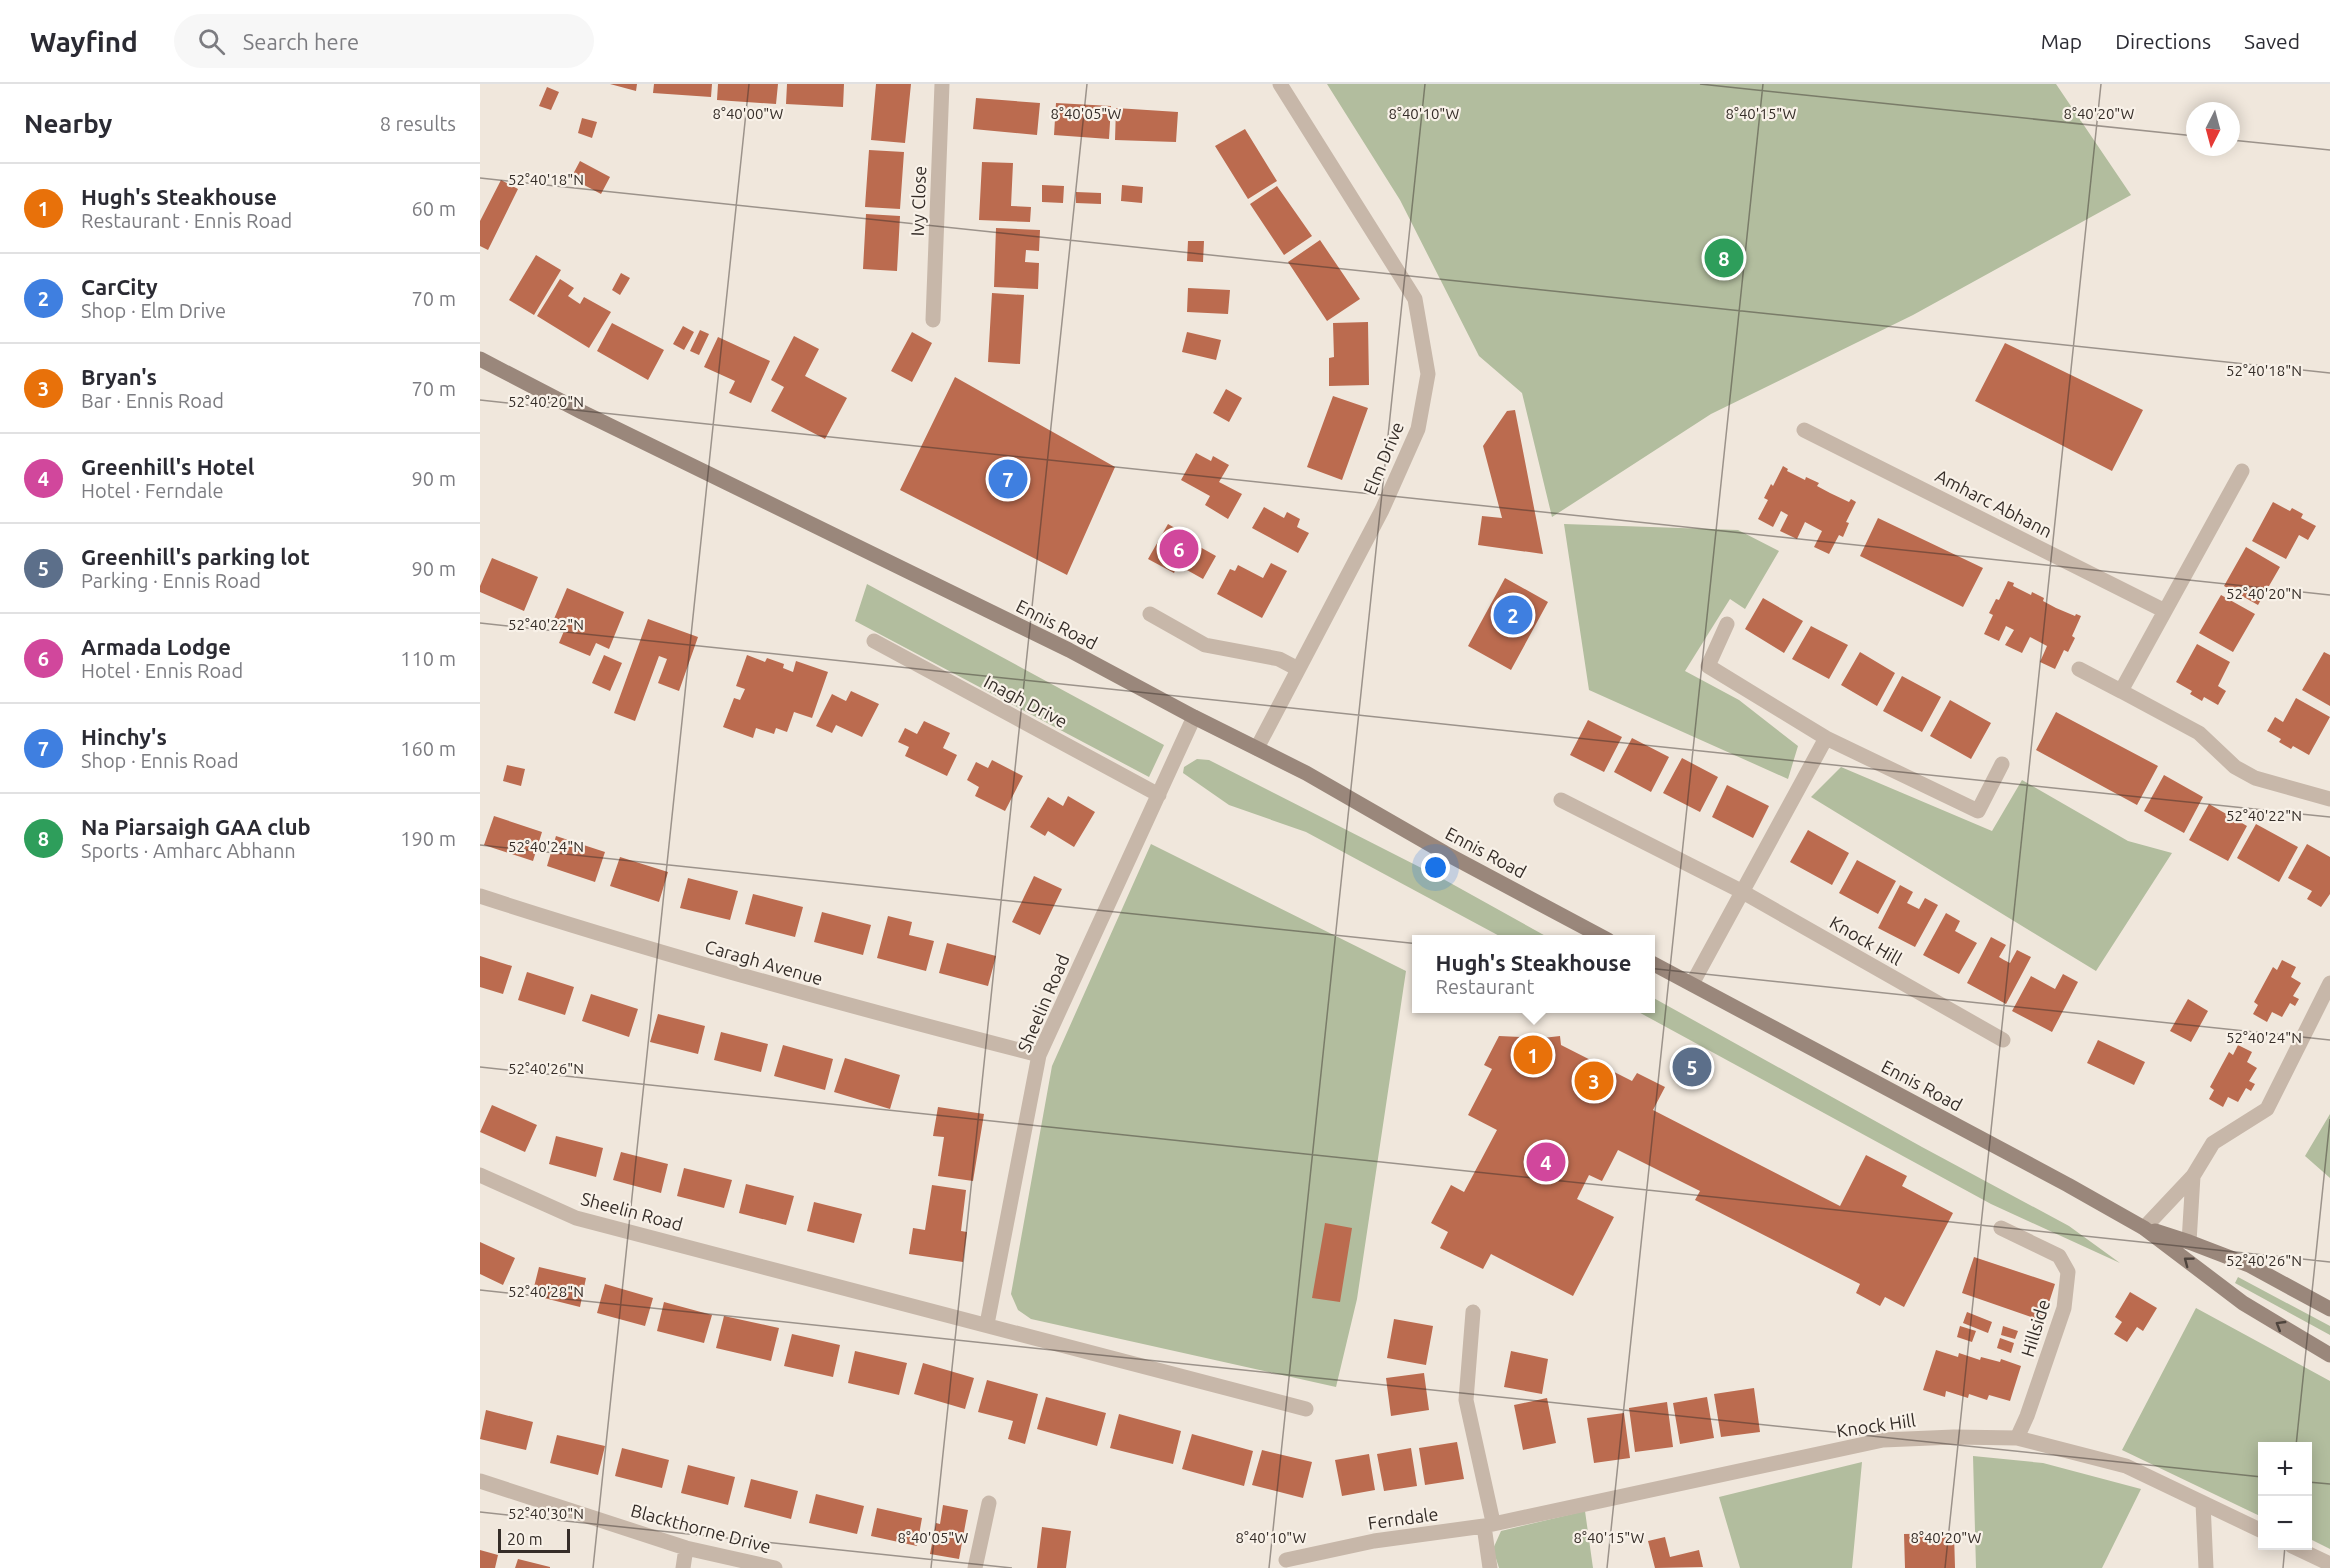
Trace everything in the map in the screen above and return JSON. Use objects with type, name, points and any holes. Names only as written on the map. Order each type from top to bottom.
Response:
[{"type":"main road","name":"Ennis Road","points":[[480,359],[601,422],[1069,650],[1194,717],[1306,773],[1445,853],[1600,935]]},
{"type":"main road","name":"Ennis Road","points":[[1655,965],[2144,1228],[2243,1303],[2330,1355]]},
{"type":"main road","name":"Ennis Road","points":[[2144,1228],[2249,1265],[2330,1310]]},
{"type":"street","name":"Ivy Close","points":[[933,320],[942,84]]},
{"type":"street","name":"Elm Drive","points":[[1257,748],[1382,510],[1418,429],[1428,374],[1415,299],[1280,84]]},
{"type":"street","name":"Amharc Abhann","points":[[1804,430],[2165,611]]},
{"type":"street","points":[[2121,691],[2242,471]]},
{"type":"street","points":[[1150,614],[1205,645],[1279,659],[1298,669]]},
{"type":"street","points":[[1727,624],[1708,666],[1826,738],[1978,811],[2002,764]]},
{"type":"street","name":"Inagh Drive","points":[[874,641],[1159,795]]},
{"type":"street","points":[[2079,669],[2199,733],[2235,767],[2255,778],[2330,799]]},
{"type":"street","name":"Sheelin Road","points":[[987,1324],[1039,1055],[1194,717]]},
{"type":"street","points":[[1692,984],[1826,738]]},
{"type":"street","name":"Knock Hill","points":[[1561,800],[1741,891],[2003,1040]]},
{"type":"street","name":"Caragh Avenue","points":[[480,896],[630,944],[890,1017],[1039,1055]]},
{"type":"street","points":[[2144,1228],[2193,1176],[2213,1143],[2267,1109],[2330,984]]},
{"type":"street","name":"Sheelin Road","points":[[480,1175],[576,1218],[1306,1409]]},
{"type":"street","points":[[2189,1242],[2193,1176]]},
{"type":"street","name":"Hillside","points":[[2001,1228],[2059,1256],[2068,1272],[2064,1308],[2027,1416],[2017,1438]]},
{"type":"street","points":[[1473,1312],[1466,1400],[1488,1524],[1490,1568]]},
{"type":"street","name":"Knock Hill","points":[[1488,1524],[1883,1440],[1954,1437],[2017,1438],[2126,1466],[2258,1529]]},
{"type":"street","name":"Blackthorne Drive","points":[[480,1481],[686,1548],[775,1568]]},
{"type":"street","points":[[975,1568],[989,1503]]},
{"type":"street","points":[[2203,1503],[2206,1568]]},
{"type":"street","name":"Ferndale","points":[[1286,1560],[1374,1541],[1488,1524]]},
{"type":"street","points":[[683,1568],[686,1548]]},
{"type":"street","points":[[2302,1550],[2330,1564]]},
{"type":"green space","points":[[1327,84],[2056,84],[2131,195],[1913,315],[1711,414],[1552,517],[1522,393],[1479,356],[1400,200]]},
{"type":"green space","points":[[1564,524],[1738,530],[1779,551],[1745,609],[1730,599],[1685,671],[1739,700],[1798,746],[1788,779],[1589,690]]},
{"type":"green space","points":[[867,584],[1164,745],[1149,777],[855,621]]},
{"type":"green space","points":[[1197,759],[1209,760],[1445,880],[1544,935],[1498,935],[1306,832],[1229,805],[1183,773],[1184,767]]},
{"type":"green space","points":[[1841,767],[1992,831],[2022,780],[2128,841],[2172,853],[2096,971],[1811,797]]},
{"type":"green space","points":[[1151,844],[1406,971],[1357,1299],[1336,1387],[1031,1319],[1018,1310],[1011,1294],[1052,1066]]},
{"type":"green space","points":[[1655,999],[2069,1226],[2120,1263],[1991,1204],[1640,1013],[1655,1013]]},
{"type":"green space","points":[[2330,1114],[2330,1178],[2305,1156]]},
{"type":"green space","points":[[2238,1277],[2330,1326],[2330,1335],[2235,1283]]},
{"type":"green space","points":[[2196,1308],[2330,1381],[2330,1549],[2312,1540],[2312,1442],[2258,1442],[2258,1515],[2122,1450]]},
{"type":"green space","points":[[1973,1456],[2043,1463],[2141,1489],[2102,1568],[1976,1568]]},
{"type":"green space","points":[[1862,1462],[1852,1568],[1740,1568],[1719,1497]]},
{"type":"green space","points":[[1585,1511],[1593,1568],[1499,1568],[1493,1549],[1501,1531]]},
{"type":"building","points":[[610,84],[637,84],[636,91]]},
{"type":"building","points":[[654,84],[712,84],[711,97],[653,93]]},
{"type":"building","points":[[718,84],[778,84],[776,104],[717,100]]},
{"type":"building","points":[[787,84],[844,84],[843,107],[786,104]]},
{"type":"building","points":[[876,84],[911,84],[905,143],[871,140]]},
{"type":"building","points":[[547,87],[559,92],[551,110],[539,106]]},
{"type":"building","points":[[976,98],[1040,103],[1037,135],[973,129]]},
{"type":"building","points":[[1056,103],[1111,106],[1109,139],[1054,135]]},
{"type":"building","points":[[1116,108],[1178,112],[1176,142],[1115,140]]},
{"type":"building","points":[[582,118],[597,122],[592,138],[578,133]]},
{"type":"building","points":[[1245,129],[1277,181],[1248,199],[1215,146]]},
{"type":"building","points":[[869,150],[904,152],[900,209],[865,207]]},
{"type":"building","points":[[580,161],[610,177],[601,194],[571,178]]},
{"type":"building","points":[[982,162],[1013,163],[1011,206],[1031,207],[1030,222],[979,220]]},
{"type":"building","points":[[501,180],[518,189],[488,250],[480,246],[480,221]]},
{"type":"building","points":[[1042,185],[1064,186],[1063,203],[1042,202]]},
{"type":"building","points":[[1122,185],[1143,187],[1142,203],[1121,201]]},
{"type":"building","points":[[1277,186],[1312,236],[1284,255],[1250,204]]},
{"type":"building","points":[[1076,192],[1101,193],[1101,204],[1076,203]]},
{"type":"building","points":[[866,214],[900,216],[897,271],[863,269]]},
{"type":"building","points":[[996,228],[1040,230],[1039,251],[1026,250],[1025,262],[1039,263],[1038,289],[994,287]]},
{"type":"building","points":[[1320,240],[1360,299],[1327,321],[1288,262]]},
{"type":"building","points":[[1188,241],[1204,241],[1203,262],[1187,261]]},
{"type":"building","points":[[536,255],[561,270],[534,315],[509,300]]},
{"type":"building","points":[[621,273],[630,278],[620,295],[612,290]]},
{"type":"building","points":[[560,279],[574,288],[568,296],[580,304],[584,297],[611,312],[589,348],[537,316]]},
{"type":"building","points":[[1188,288],[1230,290],[1228,314],[1187,312]]},
{"type":"building","points":[[992,293],[1024,295],[1020,364],[988,362]]},
{"type":"building","points":[[1368,322],[1369,385],[1329,386],[1329,358],[1334,357],[1333,323]]},
{"type":"building","points":[[612,323],[664,350],[648,380],[597,351]]},
{"type":"building","points":[[683,326],[694,332],[684,350],[673,344]]},
{"type":"building","points":[[700,330],[709,334],[699,355],[690,351]]},
{"type":"building","points":[[912,332],[932,343],[912,382],[891,371]]},
{"type":"building","points":[[1187,332],[1221,340],[1216,360],[1182,352]]},
{"type":"building","points":[[794,336],[819,349],[805,376],[847,398],[825,439],[771,411],[784,387],[771,380]]},
{"type":"building","points":[[718,337],[770,361],[751,403],[729,393],[735,381],[704,367]]},
{"type":"building","points":[[2005,343],[2143,410],[2112,471],[1975,401]]},
{"type":"building","points":[[955,377],[1115,467],[1067,575],[900,490]]},
{"type":"building","points":[[1226,389],[1242,398],[1229,422],[1213,413]]},
{"type":"building","points":[[1333,396],[1368,408],[1342,480],[1307,467]]},
{"type":"building","points":[[1515,410],[1543,554],[1478,545],[1482,516],[1502,518],[1483,446],[1507,411]]},
{"type":"building","points":[[1196,453],[1211,461],[1213,456],[1229,465],[1219,482],[1242,494],[1228,519],[1205,505],[1210,496],[1181,480]]},
{"type":"building","points":[[1783,466],[1788,469],[1787,471],[1805,480],[1806,477],[1819,483],[1817,486],[1830,493],[1849,502],[1851,499],[1856,502],[1846,522],[1849,523],[1843,537],[1839,535],[1829,554],[1814,547],[1822,531],[1805,522],[1797,539],[1780,531],[1788,515],[1781,511],[1773,527],[1758,519],[1768,500],[1764,498]]},
{"type":"building","points":[[2273,502],[2290,511],[2292,508],[2303,514],[2301,518],[2316,526],[2308,540],[2299,535],[2286,559],[2252,541]]},
{"type":"building","points":[[1264,507],[1284,518],[1287,512],[1300,519],[1297,527],[1309,533],[1298,553],[1252,528]]},
{"type":"building","points":[[1878,518],[1983,568],[1963,607],[1860,556]]},
{"type":"building","points":[[1168,524],[1194,539],[1191,542],[1216,556],[1203,579],[1178,565],[1174,573],[1148,559]]},
{"type":"building","points":[[2246,547],[2280,567],[2258,605],[2224,586]]},
{"type":"building","points":[[492,558],[538,577],[524,611],[480,592],[480,586]]},
{"type":"building","points":[[1271,563],[1287,571],[1262,618],[1217,594],[1230,569],[1235,571],[1238,565],[1263,578]]},
{"type":"building","points":[[1505,578],[1548,602],[1511,670],[1468,646]]},
{"type":"building","points":[[2008,581],[2031,595],[2032,592],[2044,598],[2043,601],[2056,608],[2075,616],[2076,614],[2081,616],[2072,636],[2075,638],[2068,652],[2064,650],[2055,669],[2040,662],[2047,646],[2030,637],[2022,653],[2005,645],[2014,630],[2006,626],[1999,641],[1984,634],[1993,615],[1989,613],[1996,599],[1999,600]]},
{"type":"building","points":[[567,588],[624,612],[609,649],[596,643],[590,656],[559,643],[564,631],[551,626]]},
{"type":"building","points":[[2221,595],[2255,614],[2233,652],[2199,633]]},
{"type":"building","points":[[1763,598],[1803,621],[1784,653],[1745,629]]},
{"type":"building","points":[[648,619],[698,637],[679,691],[658,683],[667,659],[659,656],[635,721],[614,713]]},
{"type":"building","points":[[1811,626],[1848,645],[1829,679],[1792,659]]},
{"type":"building","points":[[2197,644],[2230,662],[2218,686],[2226,691],[2218,705],[2204,697],[2202,701],[2190,694],[2192,691],[2176,682]]},
{"type":"building","points":[[1860,652],[1895,673],[1877,706],[1841,685]]},
{"type":"building","points":[[2324,652],[2330,655],[2330,706],[2302,690]]},
{"type":"building","points":[[604,655],[622,663],[610,691],[592,683]]},
{"type":"building","points":[[747,655],[765,662],[767,658],[784,664],[783,668],[793,672],[796,661],[828,672],[812,718],[794,712],[787,732],[776,728],[774,734],[756,728],[753,738],[723,727],[734,698],[740,700],[745,689],[736,686]]},
{"type":"building","points":[[1902,676],[1941,697],[1922,732],[1883,711]]},
{"type":"building","points":[[851,691],[879,704],[862,737],[836,725],[832,733],[816,726],[832,694],[846,701]]},
{"type":"building","points":[[2296,698],[2330,717],[2309,755],[2293,746],[2291,749],[2279,742],[2281,739],[2267,731],[2275,717],[2283,722]]},
{"type":"building","points":[[1950,700],[1991,723],[1971,759],[1930,736]]},
{"type":"building","points":[[2056,712],[2158,766],[2137,805],[2036,750]]},
{"type":"building","points":[[1588,720],[1622,737],[1604,772],[1570,755]]},
{"type":"building","points":[[924,721],[950,733],[943,748],[957,755],[947,776],[905,756],[909,747],[898,742],[905,728],[917,734]]},
{"type":"building","points":[[1632,738],[1669,757],[1651,792],[1614,772]]},
{"type":"building","points":[[1682,758],[1718,777],[1700,812],[1663,793]]},
{"type":"building","points":[[992,760],[1023,776],[1005,811],[975,796],[979,787],[967,780],[976,762],[988,768]]},
{"type":"building","points":[[507,765],[525,769],[521,786],[503,781]]},
{"type":"building","points":[[2164,775],[2203,797],[2184,833],[2144,811]]},
{"type":"building","points":[[1727,785],[1769,806],[1753,838],[1712,817]]},
{"type":"building","points":[[1068,796],[1095,812],[1074,847],[1048,831],[1045,836],[1030,827],[1048,797],[1063,806]]},
{"type":"building","points":[[2209,804],[2247,826],[2228,861],[2189,840]]},
{"type":"building","points":[[494,816],[542,832],[533,861],[484,845]]},
{"type":"building","points":[[2256,824],[2298,847],[2279,882],[2237,858]]},
{"type":"building","points":[[1808,830],[1849,853],[1832,885],[1790,862]]},
{"type":"building","points":[[556,836],[605,852],[595,882],[547,866]]},
{"type":"building","points":[[2307,844],[2330,857],[2330,894],[2321,907],[2307,899],[2312,891],[2288,878]]},
{"type":"building","points":[[620,857],[668,872],[659,902],[610,886]]},
{"type":"building","points":[[1857,860],[1896,881],[1878,914],[1839,893]]},
{"type":"building","points":[[1034,876],[1062,889],[1040,935],[1012,922]]},
{"type":"building","points":[[688,878],[738,891],[730,920],[680,908]]},
{"type":"building","points":[[1900,885],[1913,892],[1907,903],[1919,909],[1925,898],[1938,905],[1915,947],[1878,928]]},
{"type":"building","points":[[753,894],[803,907],[795,937],[745,924]]},
{"type":"building","points":[[822,912],[871,925],[863,955],[814,942]]},
{"type":"building","points":[[1946,913],[1960,921],[1955,931],[1977,943],[1959,974],[1923,955]]},
{"type":"building","points":[[888,916],[912,922],[909,935],[934,941],[926,971],[877,958]]},
{"type":"building","points":[[1991,937],[2006,945],[1999,957],[2010,963],[2017,950],[2031,957],[2006,1004],[1967,983]]},
{"type":"building","points":[[947,943],[996,956],[988,986],[939,973]]},
{"type":"building","points":[[480,956],[512,966],[503,994],[480,987]]},
{"type":"building","points":[[2282,960],[2296,967],[2291,977],[2301,983],[2293,996],[2299,999],[2295,1006],[2290,1003],[2282,1017],[2272,1012],[2267,1022],[2253,1014],[2258,1005],[2254,1002],[2273,967],[2277,970]]},
{"type":"building","points":[[527,972],[574,987],[565,1015],[518,1000]]},
{"type":"building","points":[[2063,974],[2078,982],[2052,1032],[2012,1011],[2031,976],[2055,989]]},
{"type":"building","points":[[591,994],[638,1009],[629,1037],[582,1021]]},
{"type":"building","points":[[2188,999],[2208,1011],[2191,1042],[2170,1031]]},
{"type":"building","points":[[658,1014],[705,1026],[698,1054],[650,1042]]},
{"type":"building","points":[[721,1032],[768,1044],[761,1072],[714,1060]]},
{"type":"building","points":[[1499,1036],[1543,1038],[1560,1036],[1561,1045],[1632,1081],[1637,1073],[1665,1087],[1653,1110],[1840,1206],[1866,1155],[1907,1176],[1902,1186],[1953,1213],[1904,1307],[1885,1297],[1880,1306],[1856,1293],[1860,1284],[1695,1200],[1700,1191],[1618,1150],[1602,1181],[1589,1175],[1577,1199],[1614,1217],[1573,1296],[1491,1254],[1483,1269],[1440,1248],[1448,1232],[1431,1223],[1451,1185],[1464,1192],[1497,1130],[1468,1115],[1492,1069],[1484,1065]]},
{"type":"building","points":[[2098,1040],[2145,1062],[2134,1085],[2087,1063]]},
{"type":"building","points":[[783,1045],[833,1059],[825,1090],[774,1076]]},
{"type":"building","points":[[2238,1045],[2252,1052],[2247,1062],[2257,1068],[2249,1081],[2255,1084],[2251,1091],[2246,1088],[2238,1102],[2228,1097],[2223,1107],[2209,1099],[2214,1090],[2210,1087],[2229,1052],[2233,1055]]},
{"type":"building","points":[[845,1058],[900,1075],[890,1109],[834,1092]]},
{"type":"building","points":[[492,1105],[537,1125],[525,1152],[480,1132]]},
{"type":"building","points":[[938,1107],[984,1114],[973,1181],[938,1176],[944,1137],[933,1136]]},
{"type":"building","points":[[556,1136],[603,1148],[596,1177],[549,1164]]},
{"type":"building","points":[[621,1152],[668,1164],[661,1193],[613,1180]]},
{"type":"building","points":[[684,1168],[732,1180],[724,1208],[677,1196]]},
{"type":"building","points":[[746,1184],[794,1196],[786,1225],[739,1213]]},
{"type":"building","points":[[932,1185],[966,1190],[961,1231],[967,1232],[963,1262],[909,1254],[913,1228],[925,1230]]},
{"type":"building","points":[[814,1202],[862,1214],[854,1243],[807,1231]]},
{"type":"building","points":[[1325,1223],[1352,1228],[1340,1302],[1312,1298]]},
{"type":"building","points":[[480,1242],[515,1258],[503,1285],[480,1274]]},
{"type":"building","points":[[1974,1257],[2055,1284],[2043,1321],[1962,1293]]},
{"type":"building","points":[[539,1267],[586,1278],[580,1307],[532,1295]]},
{"type":"building","points":[[605,1284],[653,1298],[645,1326],[597,1313]]},
{"type":"building","points":[[2130,1292],[2157,1308],[2143,1331],[2137,1327],[2127,1342],[2114,1334],[2122,1322],[2115,1317]]},
{"type":"building","points":[[664,1302],[712,1315],[704,1343],[657,1331]]},
{"type":"building","points":[[1967,1312],[1992,1322],[1988,1333],[1963,1323]]},
{"type":"building","points":[[724,1316],[779,1328],[771,1361],[716,1348]]},
{"type":"building","points":[[1394,1319],[1433,1326],[1426,1365],[1387,1358]]},
{"type":"building","points":[[1960,1326],[1976,1331],[1972,1342],[1957,1337]]},
{"type":"building","points":[[2003,1326],[2018,1331],[2015,1339],[2001,1335]]},
{"type":"building","points":[[792,1334],[840,1345],[833,1377],[784,1366]]},
{"type":"building","points":[[2000,1338],[2014,1343],[2011,1353],[1997,1348]]},
{"type":"building","points":[[1936,1350],[1958,1357],[1959,1353],[1980,1360],[1981,1357],[2000,1362],[2001,1359],[2021,1366],[2010,1401],[1989,1395],[1987,1400],[1969,1394],[1968,1398],[1946,1391],[1945,1397],[1923,1390]]},
{"type":"building","points":[[855,1351],[907,1363],[899,1395],[848,1383]]},
{"type":"building","points":[[1511,1351],[1548,1359],[1542,1394],[1504,1387]]},
{"type":"building","points":[[923,1363],[974,1378],[965,1409],[914,1394]]},
{"type":"building","points":[[1424,1373],[1429,1410],[1391,1416],[1386,1378]]},
{"type":"building","points":[[987,1380],[1038,1394],[1025,1444],[1008,1439],[1013,1421],[978,1412]]},
{"type":"building","points":[[1754,1388],[1760,1432],[1721,1437],[1714,1394]]},
{"type":"building","points":[[1046,1397],[1106,1413],[1097,1446],[1037,1429]]},
{"type":"building","points":[[1707,1397],[1714,1438],[1680,1444],[1673,1403]]},
{"type":"building","points":[[1547,1398],[1556,1443],[1523,1450],[1514,1405]]},
{"type":"building","points":[[1667,1402],[1673,1447],[1635,1452],[1629,1408]]},
{"type":"building","points":[[486,1410],[533,1422],[526,1450],[480,1439]]},
{"type":"building","points":[[1624,1413],[1630,1458],[1594,1463],[1587,1418]]},
{"type":"building","points":[[1119,1414],[1181,1431],[1173,1464],[1110,1448]]},
{"type":"building","points":[[1192,1434],[1253,1451],[1244,1486],[1182,1469]]},
{"type":"building","points":[[557,1435],[605,1446],[598,1475],[550,1463]]},
{"type":"building","points":[[1457,1442],[1464,1479],[1425,1485],[1419,1448]]},
{"type":"building","points":[[622,1448],[669,1460],[662,1488],[615,1476]]},
{"type":"building","points":[[1411,1448],[1417,1486],[1384,1491],[1377,1454]]},
{"type":"building","points":[[1262,1450],[1312,1462],[1303,1498],[1252,1485]]},
{"type":"building","points":[[1369,1454],[1375,1490],[1342,1496],[1335,1460]]},
{"type":"building","points":[[688,1465],[735,1477],[728,1505],[681,1493]]},
{"type":"building","points":[[751,1479],[798,1491],[791,1519],[744,1507]]},
{"type":"building","points":[[816,1494],[864,1506],[857,1534],[809,1523]]},
{"type":"building","points":[[943,1505],[968,1510],[959,1559],[930,1554],[936,1523],[940,1524]]},
{"type":"building","points":[[877,1508],[922,1518],[917,1546],[871,1536]]},
{"type":"building","points":[[1042,1527],[1071,1531],[1066,1568],[1037,1568]]},
{"type":"building","points":[[1954,1533],[1955,1568],[1905,1568],[1904,1534]]},
{"type":"building","points":[[1665,1537],[1670,1557],[1699,1550],[1703,1567],[1655,1568],[1648,1541]]},
{"type":"building","points":[[480,1550],[498,1555],[495,1568],[480,1568]]},
{"type":"building","points":[[518,1559],[550,1567],[550,1568],[515,1568]]},
{"type":"place","name":"Na Piarsaigh GAA club","points":[[1724,258]]},
{"type":"place","name":"Hinchy's","points":[[1008,479]]},
{"type":"place","name":"Armada Lodge","points":[[1179,549]]},
{"type":"place","name":"CarCity","points":[[1513,615]]},
{"type":"place","name":"Hugh's Steakhouse","points":[[1533,1055]]},
{"type":"place","name":"Greenhill's parking lot","points":[[1692,1067]]},
{"type":"place","name":"Bryan's","points":[[1594,1081]]},
{"type":"place","name":"Greenhill's Hotel","points":[[1546,1162]]}]
